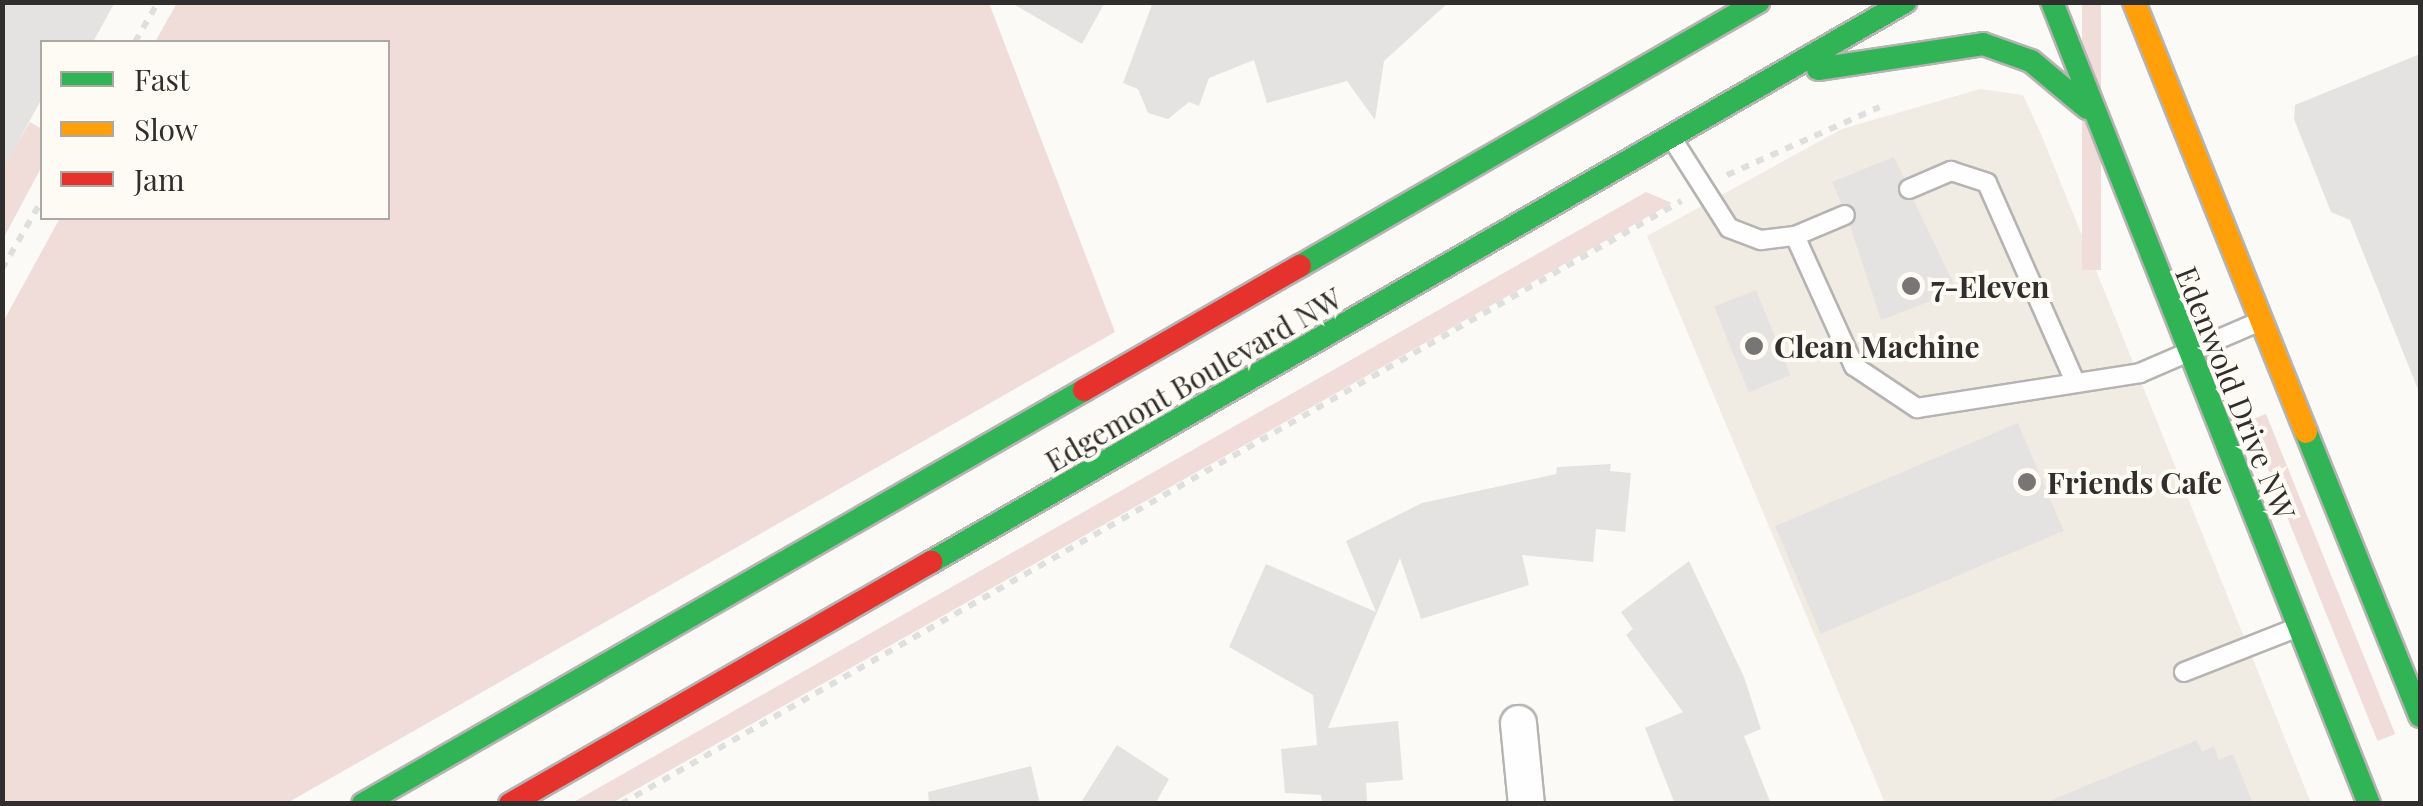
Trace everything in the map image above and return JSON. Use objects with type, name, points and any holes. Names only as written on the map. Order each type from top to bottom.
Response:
[{"type":"main road","name":"Edgemont Boulevard NW","points":[[363,804],[1758,2]]},
{"type":"main road","name":"Edgemont Boulevard NW","points":[[510,804],[1673,140],[1905,2]]},
{"type":"main road","name":"Edenwold Drive NW","points":[[2052,2],[2186,351],[2369,804]]},
{"type":"main road","name":"Edenwold Drive NW","points":[[2134,2],[2420,716]]},
{"type":"main road","points":[[1783,76],[1940,45],[1983,44],[2052,74],[2096,118]]},
{"type":"street","points":[[1518,723],[1526,804]]},
{"type":"lane","points":[[1673,140],[1728,228],[1762,240],[1795,236],[1846,214]]},
{"type":"lane","points":[[1909,189],[1950,171],[1987,182],[2076,382]]},
{"type":"lane","points":[[1795,236],[1854,366],[1906,402],[1942,406],[2140,373],[2261,320]]},
{"type":"lane","points":[[2184,672],[2298,626]]},
{"type":"path","points":[[136,40],[158,2]]},
{"type":"path","points":[[621,804],[1704,187],[1817,129],[1885,105]]},
{"type":"path","points":[[2,269],[40,203]]},
{"type":"shaded area","points":[[177,3],[989,3],[1115,332],[287,803],[3,803],[3,322],[59,220],[390,220],[390,40],[156,40]]},
{"type":"shaded area","points":[[2082,3],[2101,3],[2101,270],[2082,270]]},
{"type":"shaded area","points":[[1980,89],[2023,95],[2311,803],[1885,803],[1647,236],[1842,129]]},
{"type":"shaded area","points":[[30,122],[40,128],[40,170],[3,239],[3,168]]},
{"type":"shaded area","points":[[1646,192],[1672,203],[612,803],[572,803]]},
{"type":"shaded area","points":[[2266,414],[2395,734],[2378,741],[2248,421]]},
{"type":"building","points":[[2,2],[115,2],[94,40],[40,40],[40,102],[2,172]]},
{"type":"building","points":[[1010,2],[1105,2],[1082,44]]},
{"type":"building","points":[[1153,2],[1449,2],[1384,61],[1375,120],[1347,81],[1267,103],[1254,60],[1209,78],[1199,106],[1189,102],[1168,119],[1148,113],[1138,89],[1123,83]]},
{"type":"building","points":[[2420,54],[2419,392],[2350,220],[2331,212],[2294,119],[2295,105]]},
{"type":"building","points":[[1894,157],[1904,178],[1898,195],[1914,201],[1957,291],[1881,320],[1850,226],[1857,211],[1841,203],[1832,182]]},
{"type":"building","name":"Clean Machine","points":[[1756,290],[1790,375],[1749,392],[1714,307]]},
{"type":"building","points":[[2018,423],[2064,531],[1821,634],[1775,526]]},
{"type":"building","points":[[1611,464],[1610,471],[1631,473],[1625,532],[1596,529],[1593,562],[1522,555],[1529,585],[1421,619],[1400,558],[1328,728],[1398,721],[1403,780],[1366,783],[1367,802],[1322,804],[1321,795],[1285,793],[1281,749],[1317,745],[1313,695],[1229,647],[1266,564],[1376,612],[1346,541],[1422,503],[1556,474],[1557,467]]},
{"type":"building","points":[[1689,561],[1744,677],[1761,729],[1744,736],[1771,804],[1675,804],[1645,728],[1683,712],[1626,635],[1633,629],[1621,612]]},
{"type":"building","points":[[2197,740],[2202,752],[2214,746],[2219,760],[2233,754],[2253,804],[2042,804]]},
{"type":"building","points":[[1117,745],[1169,779],[1155,804],[1080,804]]},
{"type":"building","points":[[1031,766],[1040,804],[929,804],[928,792]]},
{"type":"traffic: fast","points":[[1300,266],[1758,2]]},
{"type":"traffic: fast","points":[[931,562],[1905,2]]},
{"type":"traffic: fast","points":[[2052,2],[2369,804]]},
{"type":"traffic: fast","points":[[1818,69],[1983,44],[2031,61],[2087,108]]},
{"type":"traffic: fast","points":[[363,804],[1084,390]]},
{"type":"traffic: fast","points":[[2306,432],[2420,716]]},
{"type":"traffic: slow","points":[[2134,2],[2306,432]]},
{"type":"traffic: jam","points":[[1084,390],[1300,266]]},
{"type":"traffic: jam","points":[[510,804],[931,562]]},
{"type":"place","name":"7-Eleven","points":[[1911,286]]},
{"type":"place","name":"Clean Machine","points":[[1754,346]]},
{"type":"place","name":"Friends Cafe","points":[[2027,482]]}]
